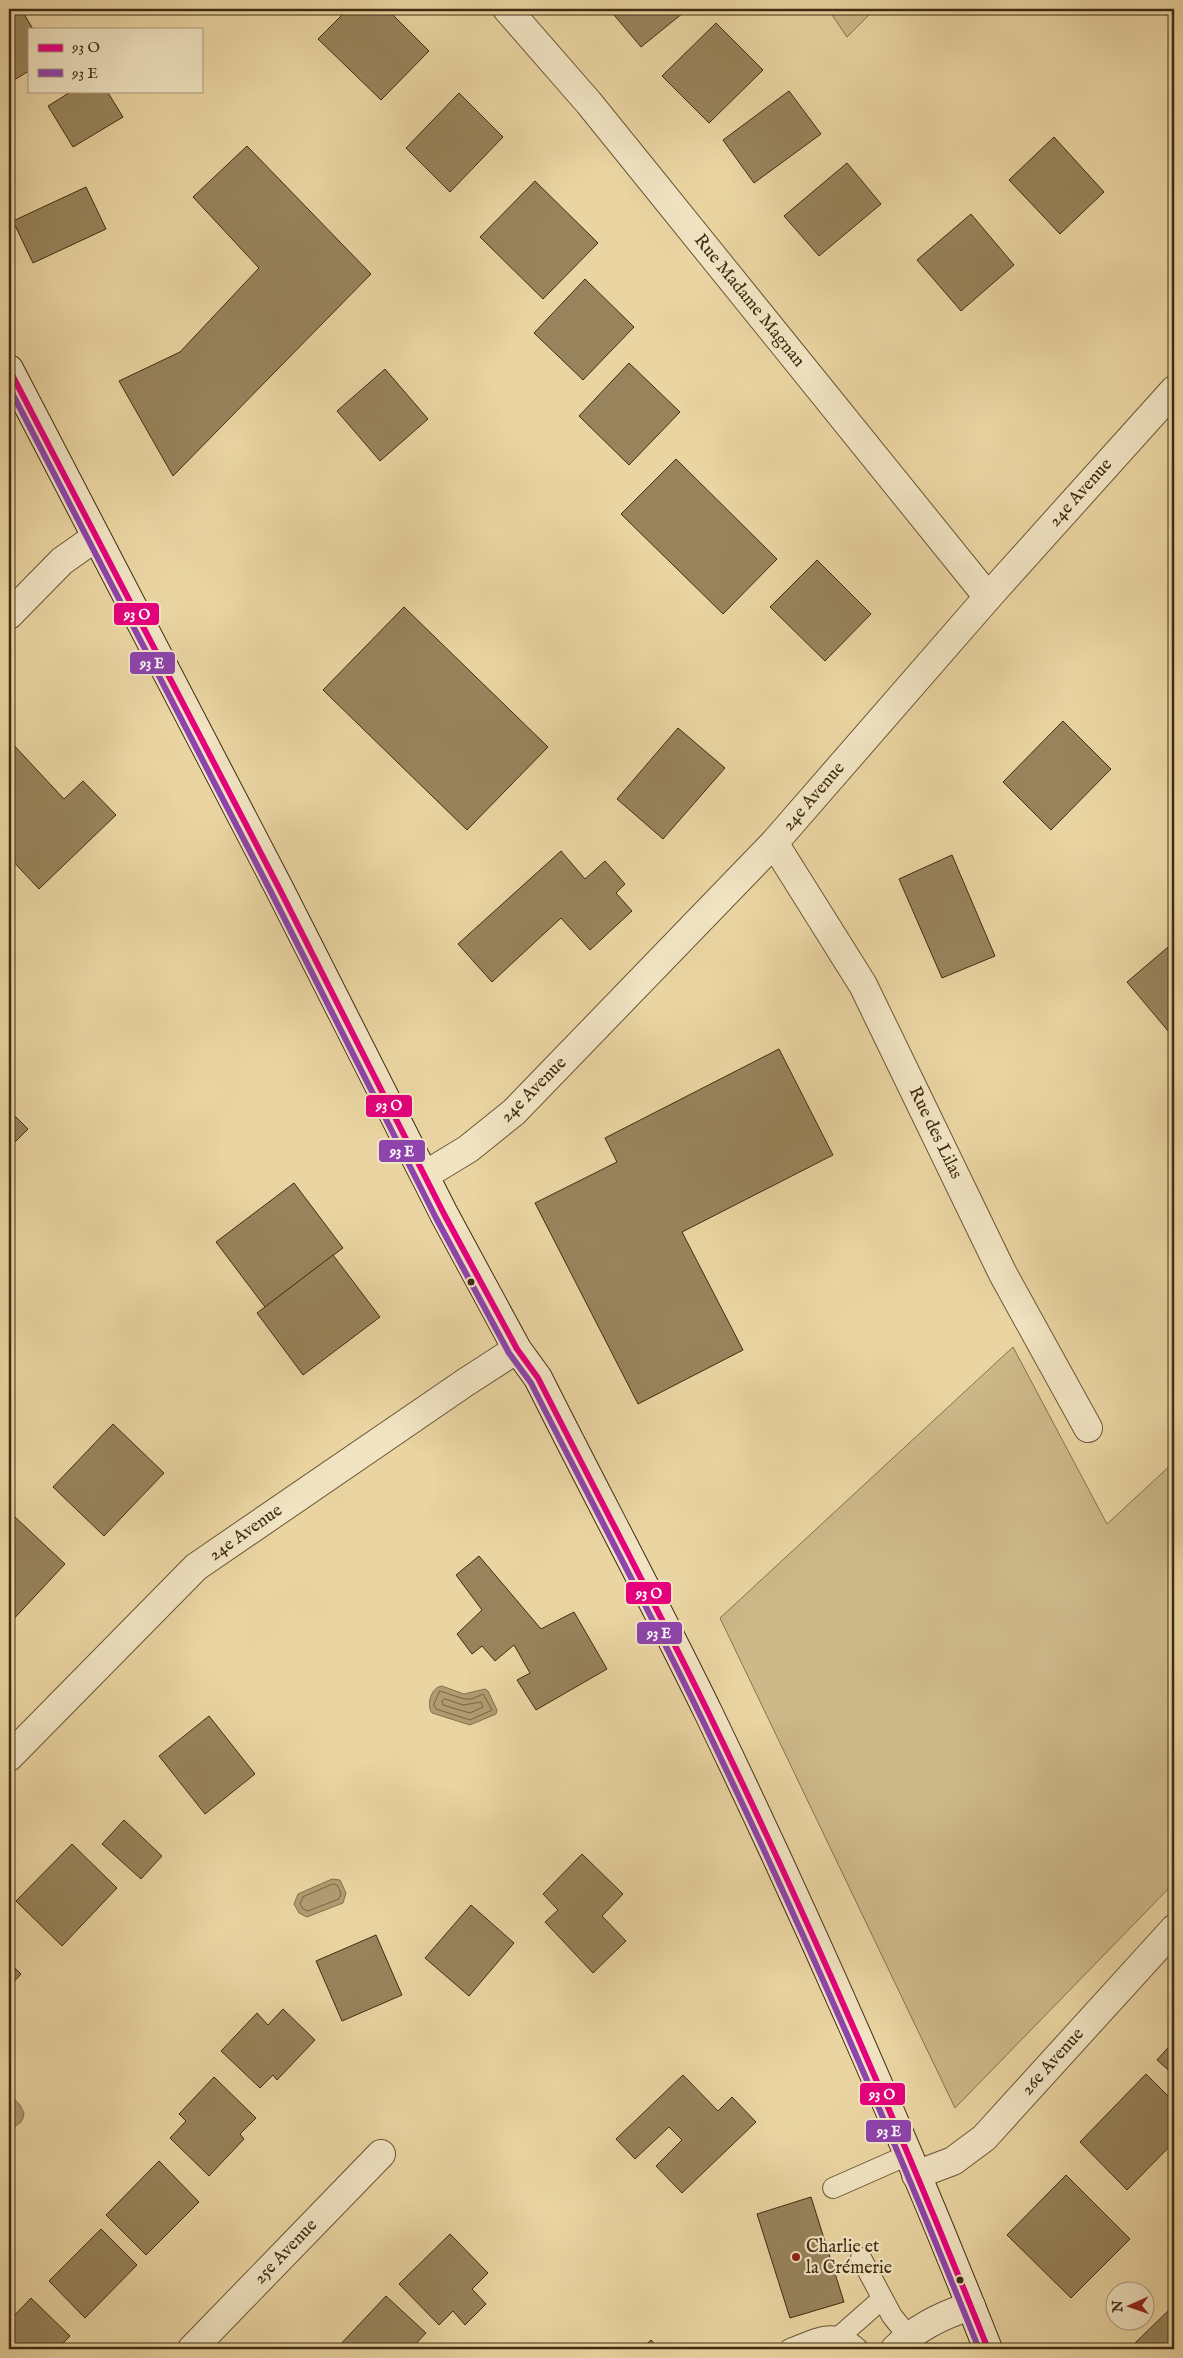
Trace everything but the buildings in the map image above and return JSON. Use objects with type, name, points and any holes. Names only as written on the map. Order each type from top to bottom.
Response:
[{"type":"street","name":"Rue Madame Magnan","points":[[507,9],[589,103],[988,597]]},
{"type":"street","points":[[9,369],[275,879],[425,1175],[517,1349],[538,1378],[712,1721],[834,1984],[912,2165],[988,2349]]},
{"type":"street","name":"24e Avenue","points":[[425,1175],[468,1149],[514,1112],[774,843],[988,597],[1174,390]]},
{"type":"street","points":[[9,615],[62,561],[96,537]]},
{"type":"street","name":"Rue des Lilas","points":[[774,843],[863,986],[1003,1274],[1088,1428]]},
{"type":"street","name":"24e Avenue","points":[[9,1757],[196,1567],[517,1349]]},
{"type":"street","name":"26e Avenue","points":[[912,2165],[953,2161],[984,2138],[1174,1929]]},
{"type":"street","name":"25e Avenue","points":[[192,2349],[381,2154]]},
{"type":"street","points":[[902,2343],[938,2318],[970,2306]]},
{"type":"lane","points":[[833,2188],[912,2165]]},
{"type":"lane","points":[[861,2258],[902,2343]]},
{"type":"lane","points":[[840,2336],[882,2299]]},
{"type":"lane","points":[[790,2349],[828,2335],[840,2336],[858,2349]]},
{"type":"shaded area","points":[[828,9],[875,9],[847,37]]},
{"type":"shaded area","points":[[1013,1347],[1107,1524],[1174,1462],[1174,1883],[955,2108],[720,1618]]},
{"type":"water","points":[[442,1686],[464,1694],[485,1689],[488,1691],[497,1710],[496,1714],[470,1725],[432,1713],[429,1706],[432,1693]]},
{"type":"water","points":[[332,1879],[340,1880],[346,1893],[343,1903],[307,1917],[299,1913],[294,1904],[298,1894]]},
{"type":"water","points":[[9,2093],[20,2105],[24,2113],[20,2123],[9,2127]]},
{"type":"transit line","points":[[9,369],[279,888],[444,1214],[517,1349],[538,1378],[688,1672],[819,1950],[922,2188],[988,2349]]},
{"type":"transit line","points":[[9,387],[271,892],[436,1218],[509,1353],[531,1383],[680,1675],[775,1873],[845,2030],[979,2349]]},
{"type":"place","name":"Charlie et la Crémerie","points":[[796,2257]]}]
